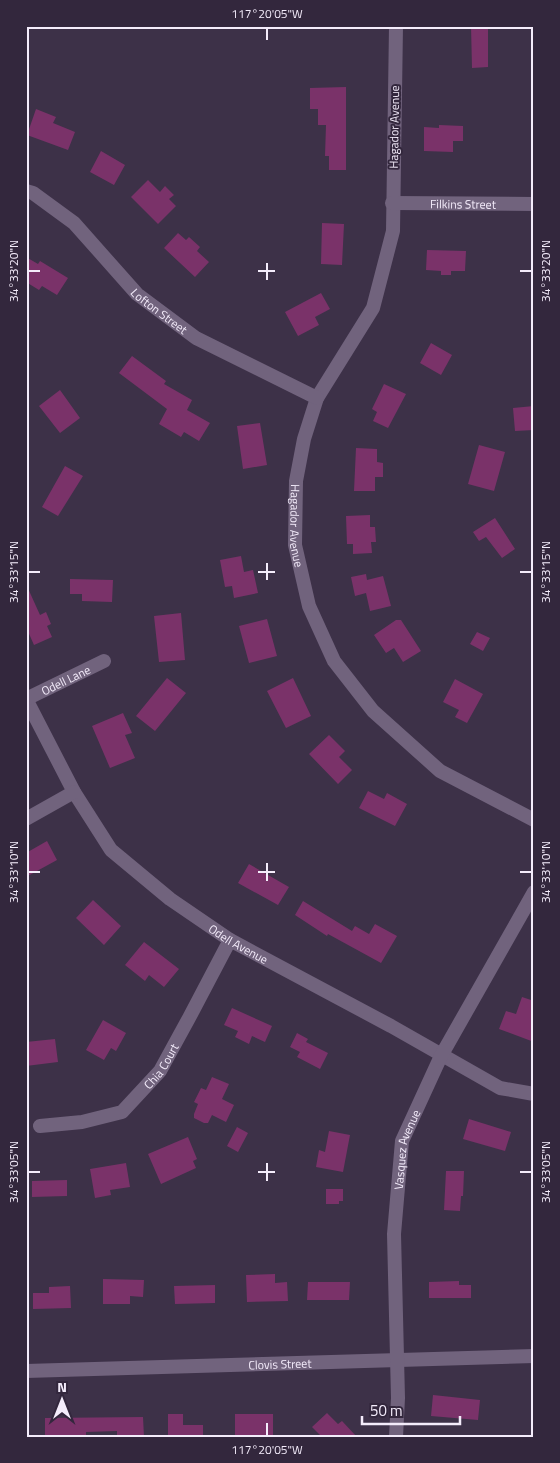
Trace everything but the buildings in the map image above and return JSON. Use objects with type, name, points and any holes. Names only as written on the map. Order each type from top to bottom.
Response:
[{"type":"street","name":"Hagador Avenue","points":[[396,26],[393,230],[373,308],[317,398],[304,439],[296,482],[295,545],[309,606],[334,661],[374,712],[440,771],[534,820]]},
{"type":"street","name":"Lofton Street","points":[[26,191],[33,193],[74,222],[137,294],[196,338],[317,398]]},
{"type":"street","name":"Filkins Street","points":[[392,203],[534,204]]},
{"type":"street","name":"Odell Lane","points":[[26,699],[104,661]]},
{"type":"street","name":"Odell Avenue","points":[[26,699],[74,792],[111,850],[170,899],[230,940],[391,1026],[500,1088],[534,1094]]},
{"type":"street","points":[[26,819],[74,792]]},
{"type":"street","name":"Vasquez Avenue","points":[[396,1437],[398,1398],[394,1234],[402,1140],[441,1056],[534,892]]},
{"type":"street","name":"Chia Court","points":[[40,1126],[82,1122],[122,1112],[160,1071],[230,940]]},
{"type":"street","name":"Clovis Street","points":[[26,1371],[534,1356]]}]
